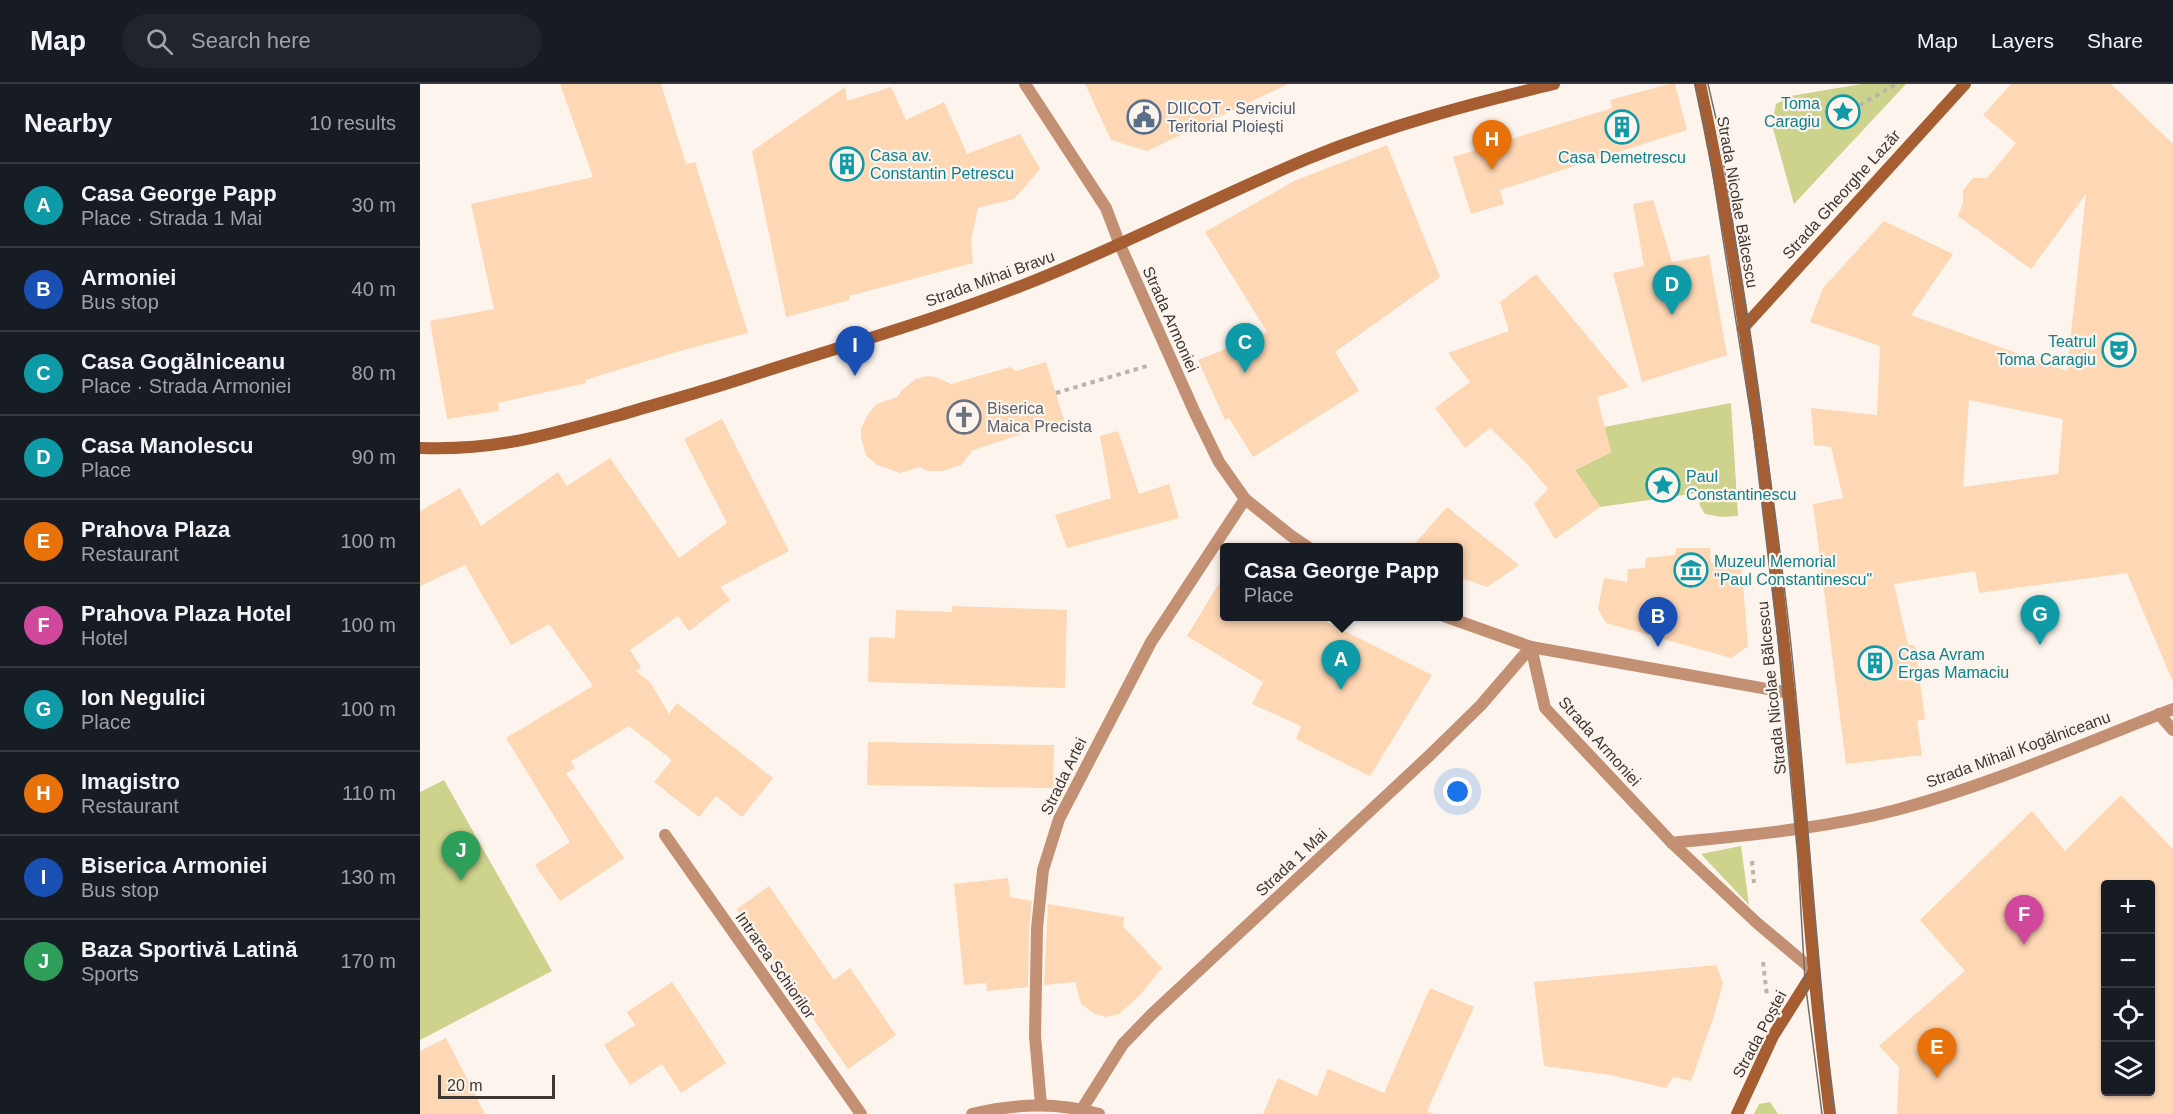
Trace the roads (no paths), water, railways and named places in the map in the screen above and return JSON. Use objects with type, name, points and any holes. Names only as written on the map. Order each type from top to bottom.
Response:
[{"type":"main road","name":"Strada Mihai Bravu","points":[[420,448],[488,447],[543,436],[691,394],[889,332],[1020,286],[1120,245],[1307,159],[1387,129],[1471,104],[1554,84]]},
{"type":"main road","name":"Strada Nicolae Bălcescu","points":[[1700,84],[1713,143],[1743,328],[1790,693],[1814,971],[1830,1114]]},
{"type":"main road","name":"Strada Gheorghe Lazăr","points":[[1743,328],[1965,84]]},
{"type":"main road","name":"Strada Poștei","points":[[1737,1114],[1773,1036],[1814,971]]},
{"type":"street","name":"Strada Armoniei","points":[[1025,84],[1106,208],[1120,245],[1219,462],[1245,499],[1302,543]]},
{"type":"street","name":"Strada Artei","points":[[1041,1105],[1035,1035],[1037,928],[1043,870],[1059,819],[1151,642],[1245,499]]},
{"type":"street","points":[[1458,621],[1531,647],[1790,693]]},
{"type":"street","name":"Strada Armoniei","points":[[1531,647],[1545,708],[1672,843],[1757,923],[1814,971]]},
{"type":"street","name":"Strada 1 Mai","points":[[1082,1109],[1123,1044],[1150,1015],[1430,755],[1480,705],[1531,647]]},
{"type":"street","name":"Strada Mihail Kogălniceanu","points":[[1802,829],[1895,810],[1989,781],[2173,708]]},
{"type":"street","points":[[2159,714],[2173,730]]},
{"type":"street","points":[[1672,843],[1802,829]]},
{"type":"street","name":"Intrarea Schiorilor","points":[[665,835],[861,1114]]},
{"type":"street","points":[[972,1114],[994,1109],[1041,1105],[1082,1109],[1099,1114]]},
{"type":"tram line","points":[[1695,84],[1706,131],[1753,429],[1778,639],[1798,859],[1805,981],[1822,1114]]},
{"type":"tram line","points":[[1708,84],[1718,127],[1738,254],[1783,572],[1834,1114]]},
{"type":"place","name":"Toma Caragiu","points":[[1843,112]]},
{"type":"place","name":"DIICOT - Serviciul Teritorial Ploiești","points":[[1144,117]]},
{"type":"place","name":"Casa Demetrescu","points":[[1622,127]]},
{"type":"place","name":"Casa av. Constantin Petrescu","points":[[847,164]]},
{"type":"place","name":"Imagistro","points":[[1492,170]]},
{"type":"place","name":"Casa Manolescu","points":[[1672,315]]},
{"type":"place","name":"Teatrul Toma Caragiu","points":[[2119,350]]},
{"type":"place","name":"Casa Gogălniceanu","points":[[1245,373]]},
{"type":"place","name":"Biserica Armoniei","points":[[855,376]]},
{"type":"place","name":"Biserica Maica Precista","points":[[964,417]]},
{"type":"place","name":"Paul Constantinescu","points":[[1663,485]]},
{"type":"place","name":"Muzeul Memorial \"Paul Constantinescu\"","points":[[1691,570]]},
{"type":"place","name":"Ion Negulici","points":[[2040,645]]},
{"type":"place","name":"Armoniei","points":[[1658,647]]},
{"type":"place","name":"Casa Avram Ergas Mamaciu","points":[[1875,663]]},
{"type":"place","name":"Casa George Papp","points":[[1341,690]]},
{"type":"place","name":"Baza Sportivă Latină","points":[[461,881]]},
{"type":"place","name":"Prahova Plaza Hotel","points":[[2024,945]]},
{"type":"place","name":"Prahova Plaza","points":[[1937,1078]]}]
